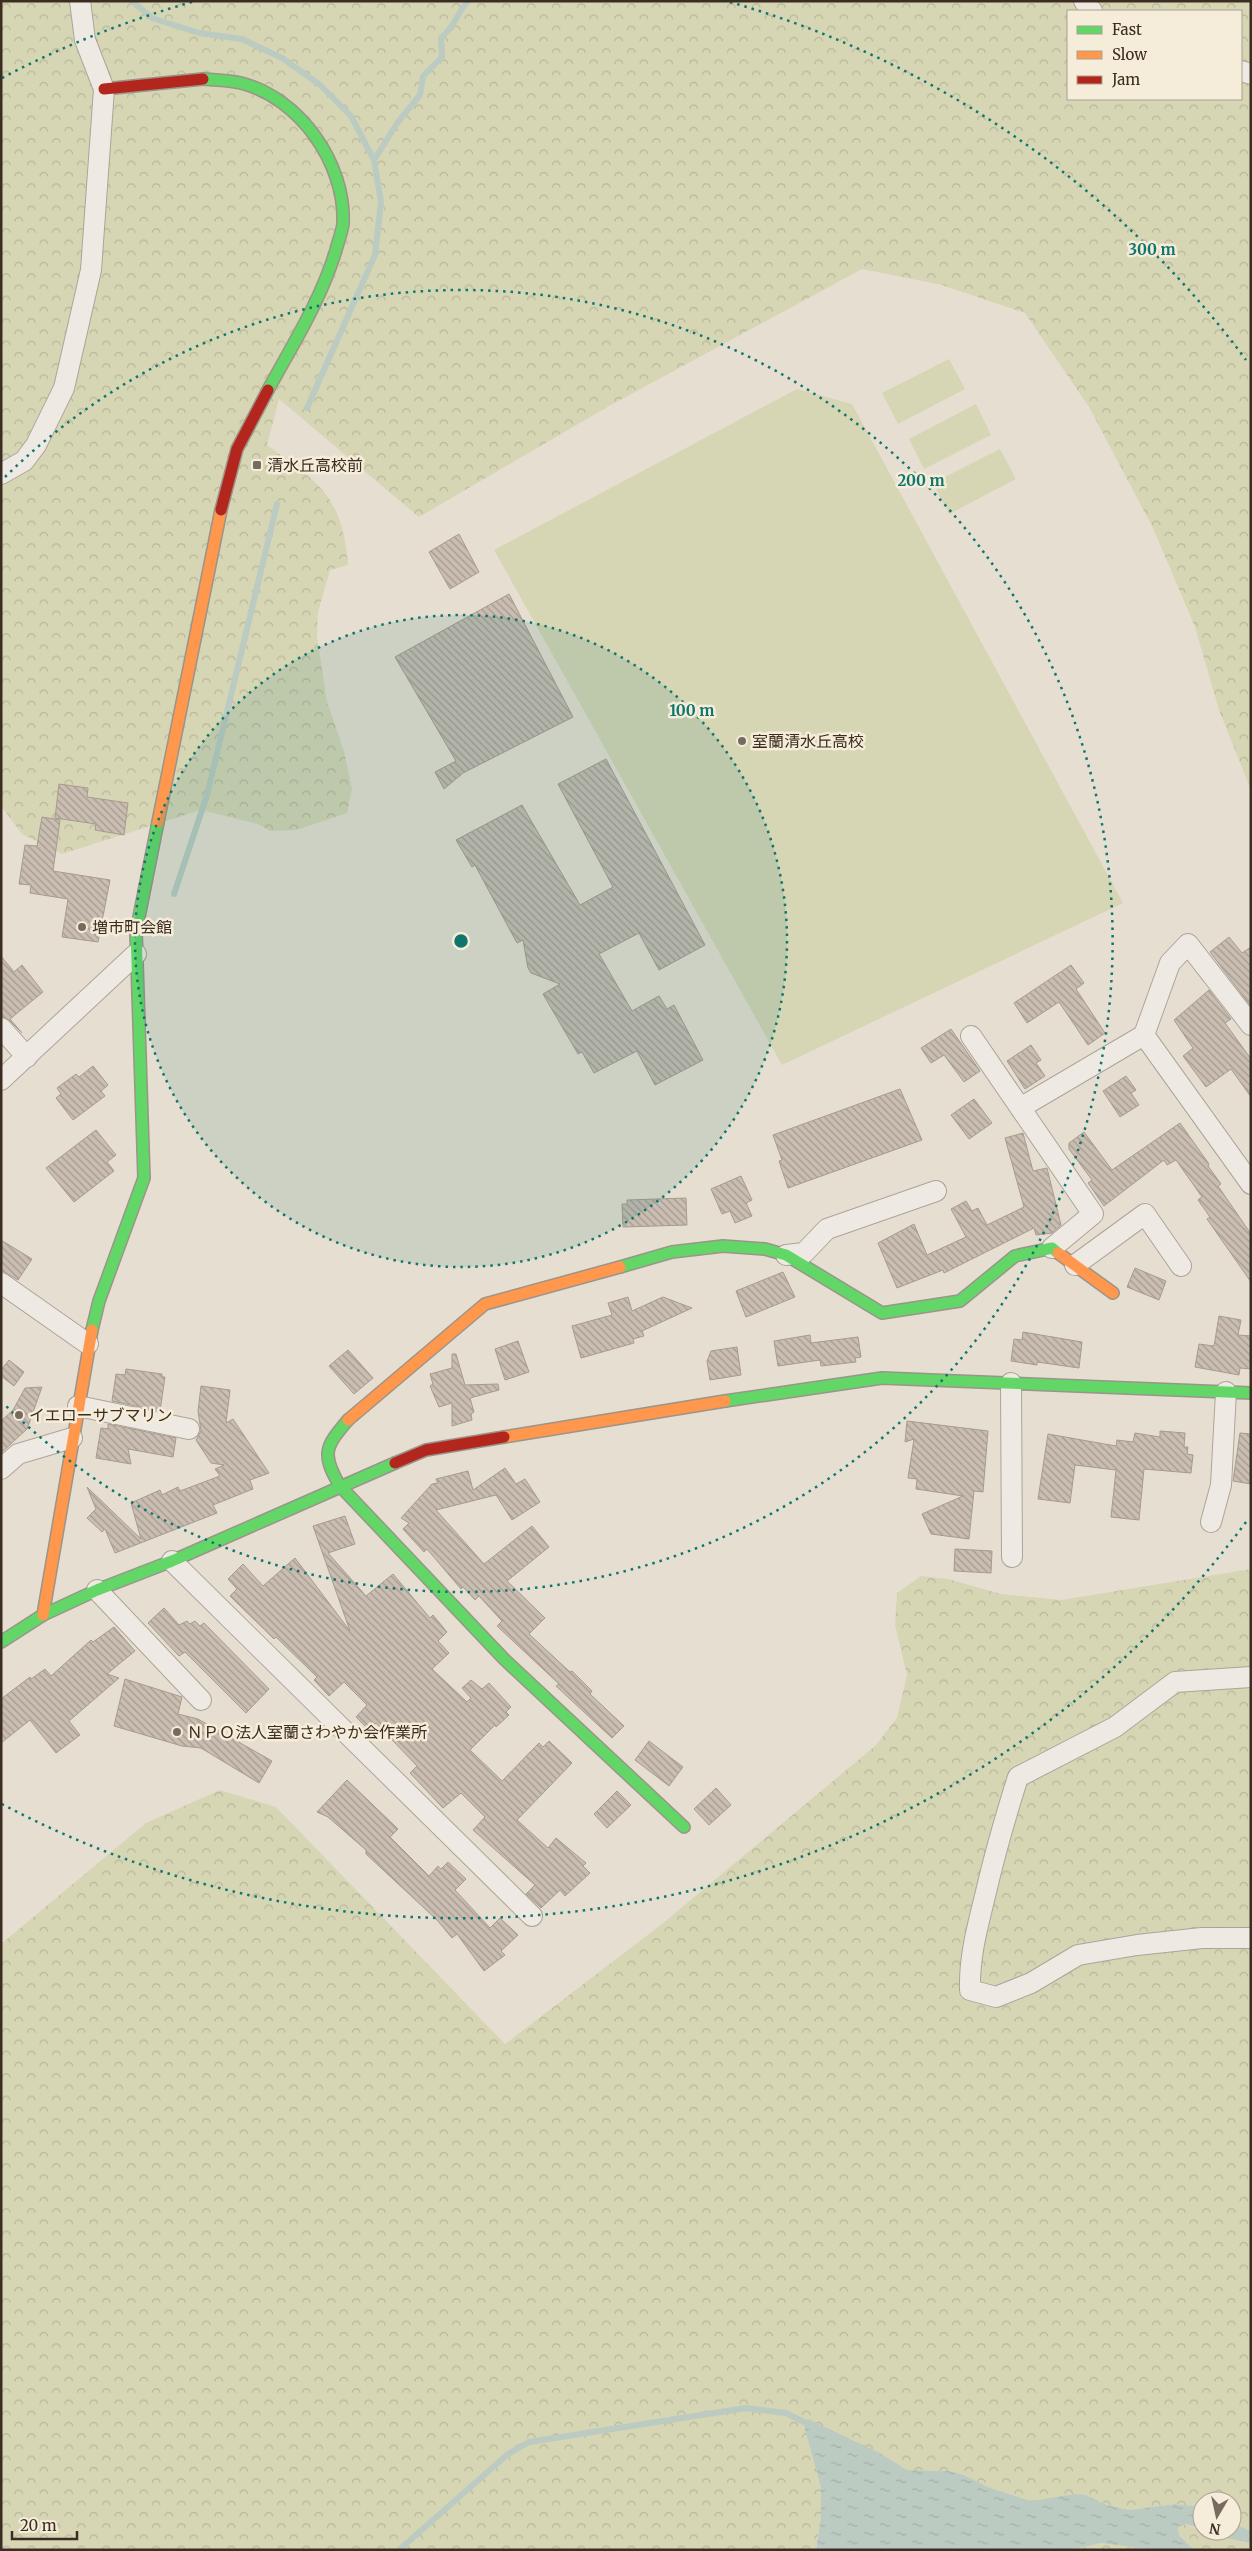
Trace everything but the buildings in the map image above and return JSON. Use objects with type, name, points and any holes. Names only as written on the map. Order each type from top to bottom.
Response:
[{"type":"street","points":[[1,474],[24,460],[36,445],[64,388],[91,270],[104,89],[84,40],[80,1]]},
{"type":"street","points":[[43,1615],[88,1344],[99,1301],[139,1198],[144,1178],[136,932],[226,485],[241,441],[326,282],[343,225],[340,186],[330,159],[311,129],[272,96],[241,83],[201,79],[104,89]]},
{"type":"street","points":[[1020,1108],[1144,1035],[1170,963],[1188,944],[1251,1025]]},
{"type":"street","points":[[1,1080],[136,954]]},
{"type":"street","points":[[1,1028],[27,1057]]},
{"type":"street","points":[[1144,1035],[1251,1184]]},
{"type":"street","points":[[684,1827],[504,1658],[340,1486],[327,1464],[325,1456],[330,1440],[348,1419],[485,1304],[672,1252],[723,1246],[765,1249],[786,1255],[882,1313],[960,1301],[1015,1256],[1052,1248],[1093,1214],[971,1036]]},
{"type":"street","points":[[786,1255],[804,1252],[828,1229],[936,1191]]},
{"type":"street","points":[[1075,1265],[1145,1214],[1181,1266]]},
{"type":"street","points":[[1052,1248],[1113,1293]]},
{"type":"street","points":[[1,1283],[88,1344]]},
{"type":"street","points":[[1,1642],[43,1615],[97,1590],[172,1561],[426,1450],[658,1410],[882,1378],[1251,1393]]},
{"type":"street","points":[[1011,1383],[1012,1557]]},
{"type":"street","points":[[1211,1522],[1221,1485],[1226,1392]]},
{"type":"street","points":[[78,1406],[189,1429]]},
{"type":"street","points":[[1,1469],[18,1454],[72,1438]]},
{"type":"street","points":[[172,1561],[532,1916]]},
{"type":"street","points":[[97,1590],[201,1700]]},
{"type":"street","points":[[1251,1677],[1175,1682],[1115,1727],[1018,1777],[1001,1828],[974,1941],[970,1968],[970,1990],[996,1996],[1032,1983],[1078,1955],[1137,1945],[1202,1938],[1251,1938]]},
{"type":"green space","points":[[1,1],[1251,1],[1251,790],[1219,710],[1195,627],[1153,528],[1089,407],[1025,313],[942,285],[862,269],[609,406],[419,517],[279,399],[267,445],[301,470],[325,493],[341,523],[345,542],[348,565],[330,570],[318,612],[317,637],[327,702],[344,751],[352,789],[347,813],[296,830],[270,831],[258,824],[201,810],[62,854],[22,834],[1,806]]},
{"type":"green space","points":[[949,359],[965,389],[898,424],[882,393]]},
{"type":"green space","points":[[797,389],[852,404],[1123,903],[782,1065],[494,550]]},
{"type":"green space","points":[[976,404],[991,435],[924,469],[909,439]]},
{"type":"green space","points":[[1000,449],[1016,479],[949,514],[933,483]]},
{"type":"green space","points":[[1251,1569],[1251,2531],[1242,2527],[1242,2491],[1192,2491],[1192,2506],[1175,2504],[1129,2510],[1107,2505],[1086,2495],[1031,2501],[988,2487],[964,2475],[949,2471],[907,2470],[854,2440],[835,2433],[804,2426],[821,2488],[821,2516],[816,2550],[1,2550],[1,1944],[146,1823],[220,1790],[276,1807],[505,2044],[662,1924],[875,1746],[897,1718],[907,1675],[895,1625],[897,1593],[921,1576],[948,1579],[1001,1594],[1061,1600]]},
{"type":"green space","points":[[1185,2524],[1192,2527],[1192,2541],[1241,2541],[1251,2543],[1251,2550],[1194,2550],[1179,2535],[1178,2527]]},
{"type":"green space","points":[[1101,2543],[1152,2550],[1072,2550]]},
{"type":"water","points":[[808,2419],[876,2451],[907,2470],[949,2471],[964,2475],[988,2487],[1031,2501],[1075,2494],[1086,2495],[1107,2505],[1129,2510],[1175,2504],[1192,2506],[1192,2526],[1185,2524],[1178,2527],[1179,2535],[1194,2550],[1152,2550],[1101,2543],[1072,2550],[816,2550],[821,2516],[821,2488],[804,2426]]},
{"type":"water","points":[[1242,2527],[1251,2531],[1251,2543],[1241,2541]]},
{"type":"waterway","points":[[132,1],[152,18],[199,33],[242,39],[282,58],[319,84],[351,116],[374,160],[381,202],[375,255],[307,408]]},
{"type":"waterway","points":[[374,160],[398,122],[420,95],[423,76],[442,57],[441,38],[468,1]]},
{"type":"waterway","points":[[174,894],[207,795],[277,504]]},
{"type":"waterway","points":[[399,2550],[508,2454],[529,2442],[746,2408],[786,2413],[806,2423]]},
{"type":"traffic: fast","points":[[203,79],[241,83],[262,91],[282,103],[300,118],[328,157],[337,179],[342,201],[343,224],[323,286],[306,322],[268,390]]},
{"type":"traffic: fast","points":[[92,1330],[99,1301],[144,1178],[136,932],[158,822]]},
{"type":"traffic: fast","points":[[620,1267],[672,1252],[723,1246],[765,1249],[786,1255],[882,1313],[960,1301],[1015,1256],[1052,1248],[1058,1253]]},
{"type":"traffic: fast","points":[[725,1401],[882,1378],[1251,1393]]},
{"type":"traffic: fast","points":[[348,1420],[334,1437],[328,1451],[330,1466],[340,1486],[504,1659],[684,1827]]},
{"type":"traffic: fast","points":[[1,1642],[43,1615],[97,1590],[172,1561],[395,1463]]},
{"type":"traffic: slow","points":[[158,822],[221,510]]},
{"type":"traffic: slow","points":[[1058,1253],[1113,1293]]},
{"type":"traffic: slow","points":[[348,1420],[485,1304],[620,1267]]},
{"type":"traffic: slow","points":[[43,1615],[92,1330]]},
{"type":"traffic: slow","points":[[504,1437],[725,1401]]},
{"type":"traffic: jam","points":[[104,89],[203,79]]},
{"type":"traffic: jam","points":[[221,510],[237,449],[268,390]]},
{"type":"traffic: jam","points":[[395,1463],[426,1450],[504,1437]]},
{"type":"place","name":"清水丘高校前","points":[[257,465]]},
{"type":"place","name":"室蘭清水丘高校","points":[[742,741]]},
{"type":"place","name":"増市町会館","points":[[82,927]]},
{"type":"place","name":"イエローサブマリン","points":[[19,1415]]},
{"type":"place","name":"ＮＰＯ法人室蘭さわやか会作業所","points":[[177,1732]]}]
